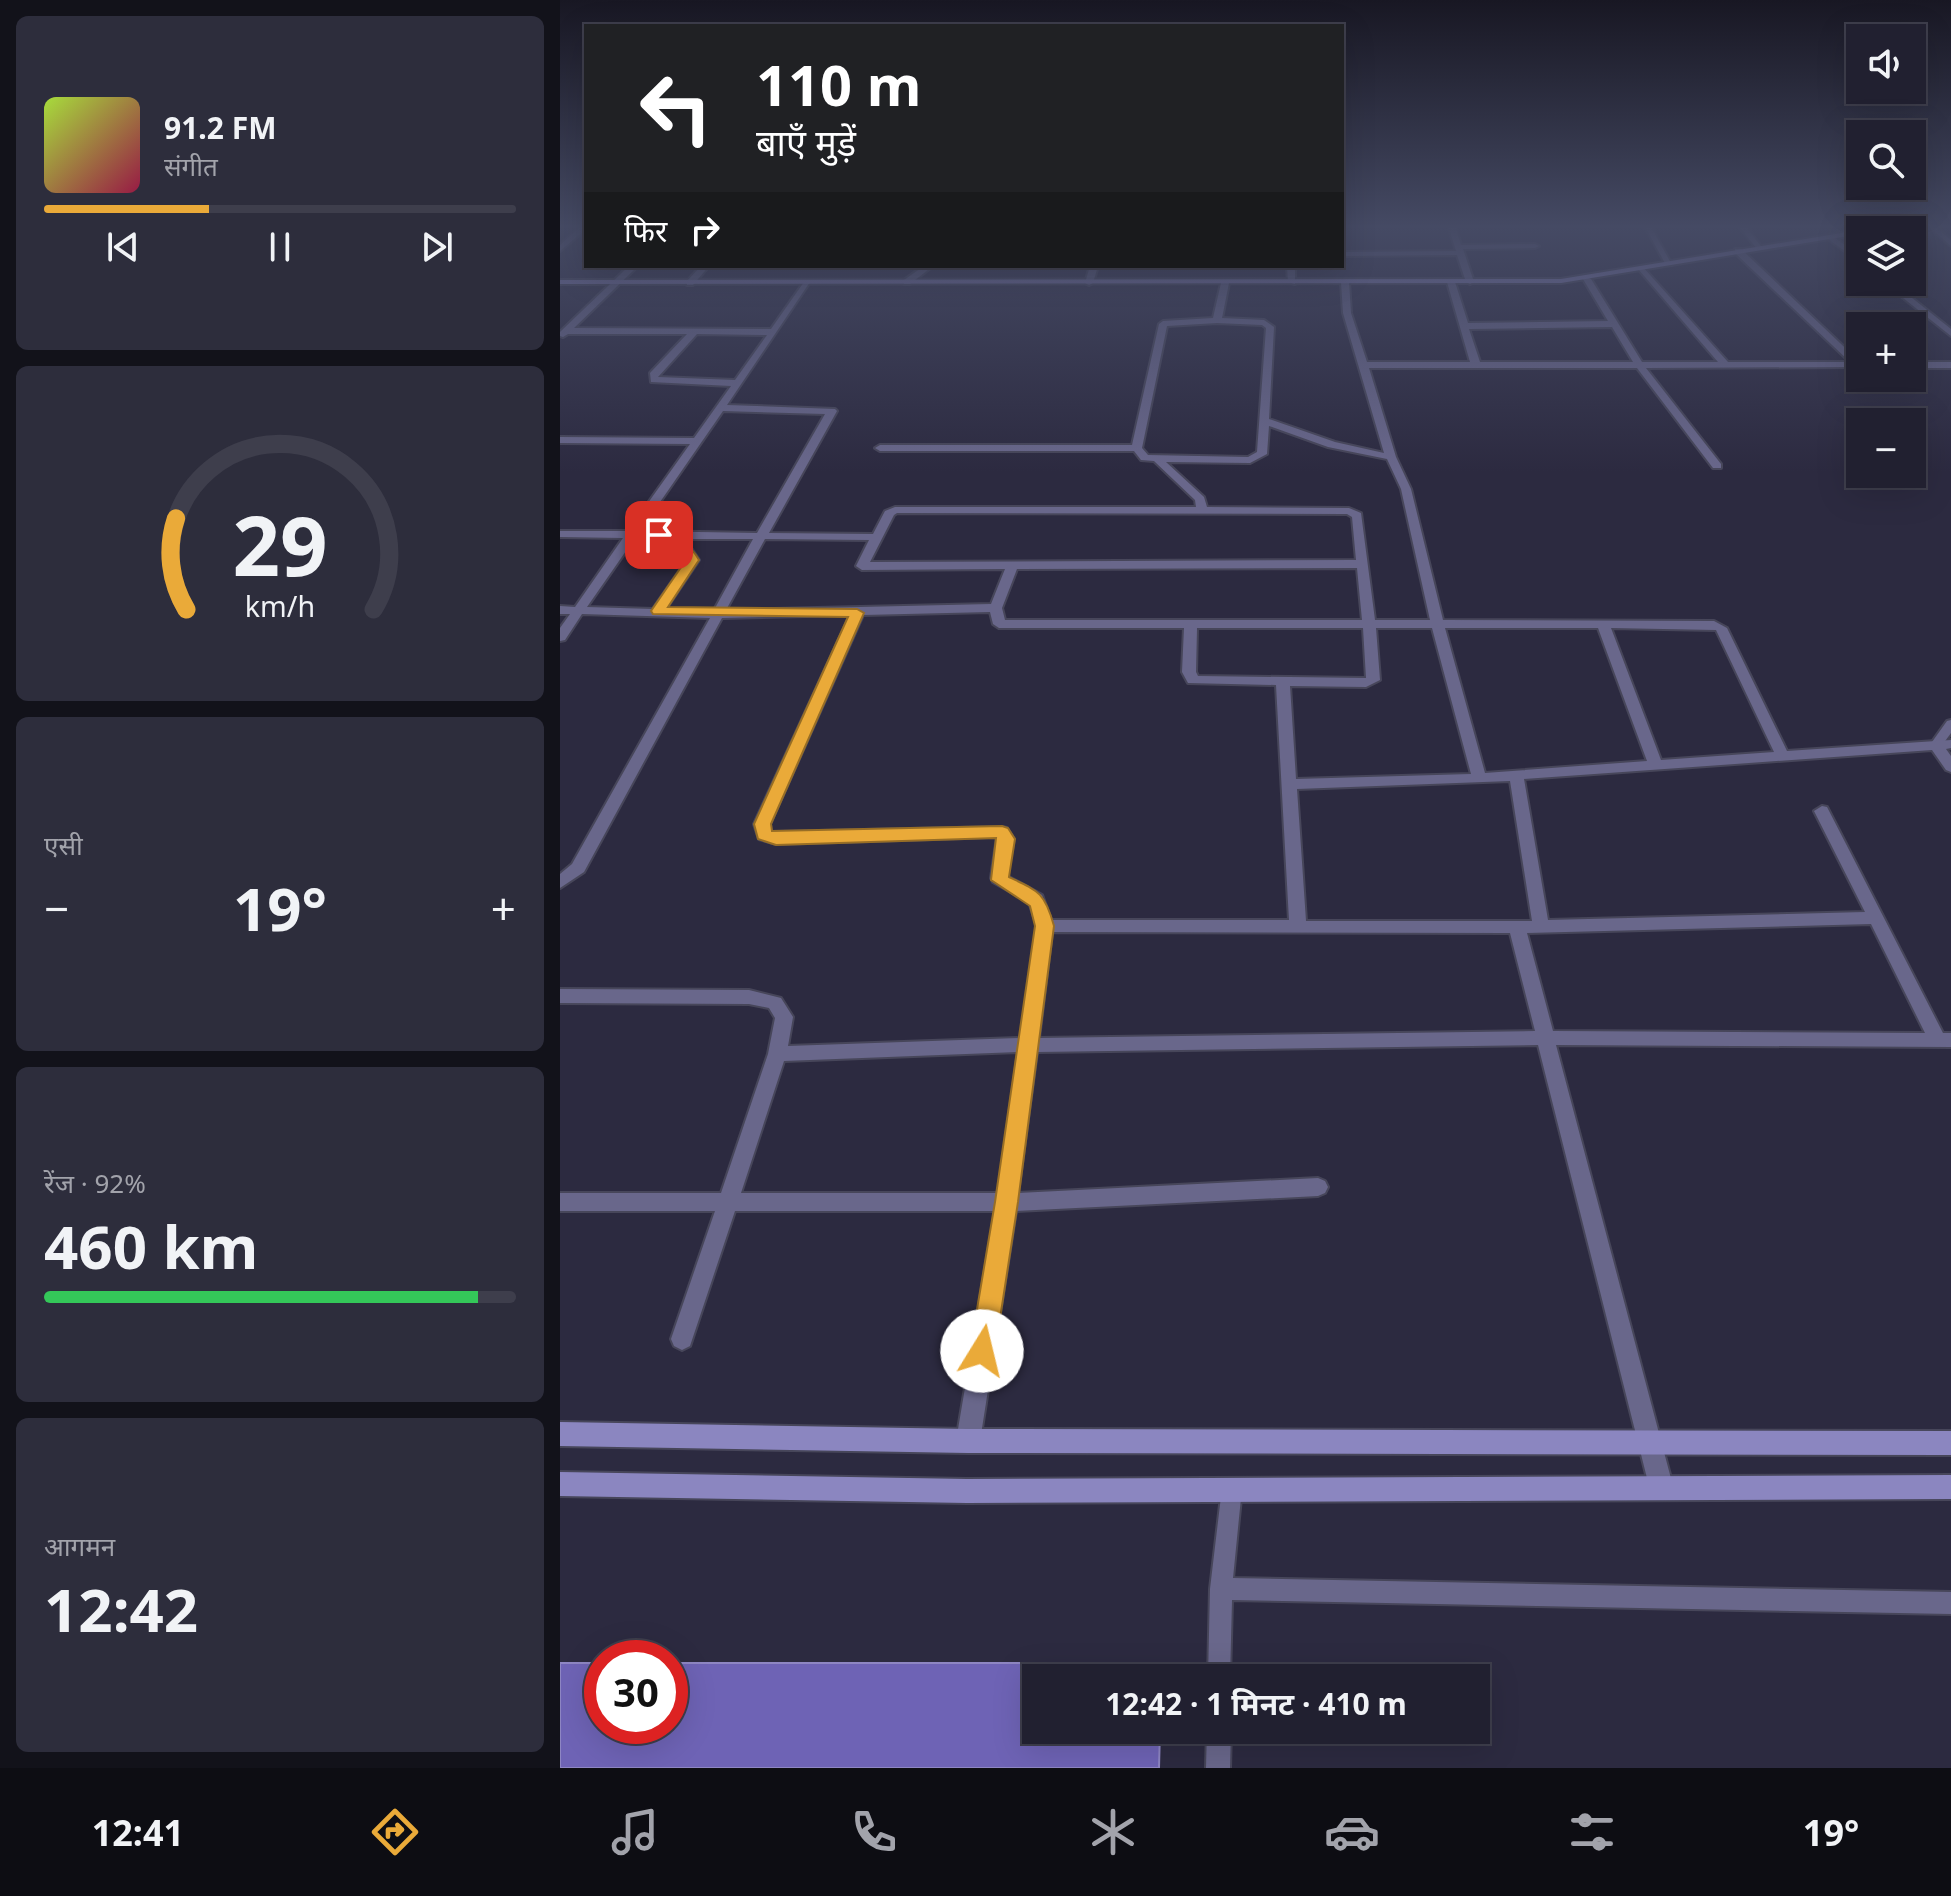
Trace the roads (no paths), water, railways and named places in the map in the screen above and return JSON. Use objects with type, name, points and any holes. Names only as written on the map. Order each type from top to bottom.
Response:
[{"type":"street","points":[[563,334],[591,308]]},
{"type":"street","points":[[560,637],[791,308]]},
{"type":"street","points":[[1217,320],[1220,308]]},
{"type":"street","points":[[1347,308],[1391,457],[1406,489],[1437,623],[1479,778]]},
{"type":"street","points":[[1459,308],[1476,366]]},
{"type":"street","points":[[1605,308],[1640,366],[1717,466]]},
{"type":"street","points":[[1676,308],[1725,365]]},
{"type":"street","points":[[1797,308],[1846,354]]},
{"type":"street","points":[[1919,308],[1951,333]]},
{"type":"street","points":[[1930,316],[1951,316]]},
{"type":"street","points":[[1217,320],[1264,323],[1270,327],[1264,449],[1256,458],[1158,460],[1145,458],[1137,448],[1163,324],[1217,320]]},
{"type":"street","points":[[1465,326],[1615,324]]},
{"type":"street","points":[[563,334],[774,332]]},
{"type":"street","points":[[693,333],[653,375],[654,380],[739,383]]},
{"type":"street","points":[[1363,365],[1846,365]]},
{"type":"street","points":[[1926,365],[1951,365]]},
{"type":"street","points":[[560,882],[578,868],[832,411],[722,408]]},
{"type":"street","points":[[1265,421],[1326,443],[1391,457]]},
{"type":"street","points":[[560,440],[699,441]]},
{"type":"street","points":[[880,448],[1137,448]]},
{"type":"street","points":[[1158,460],[1200,499],[1202,511]]},
{"type":"street","points":[[1191,624],[1189,672],[1193,680],[1283,684],[1366,683],[1373,680],[1363,564],[1354,512],[902,509],[889,513],[862,565],[864,568],[1011,568],[1022,564],[1363,564]]},
{"type":"street","points":[[560,534],[874,537]]},
{"type":"street","points":[[658,611],[693,560],[687,550],[659,535]]},
{"type":"street","points":[[1011,568],[996,608],[996,620],[1001,624],[1707,623],[1721,628],[1783,757]]},
{"type":"street","points":[[560,610],[718,614],[996,608]]},
{"type":"street","points":[[857,613],[762,824],[764,835],[776,839],[1002,832],[1006,839],[999,878],[1036,899],[1045,926],[1026,1045],[1007,1202],[968,1441]]},
{"type":"street","points":[[1603,624],[1656,766]]},
{"type":"street","points":[[1283,684],[1298,925]]},
{"type":"street","points":[[1291,784],[1479,778],[1944,744],[1951,767]]},
{"type":"street","points":[[1516,775],[1541,927]]},
{"type":"street","points":[[777,1054],[1026,1045],[1545,1038],[1944,1039],[1876,918],[1822,811]]},
{"type":"street","points":[[1045,926],[1541,927],[1876,918]]},
{"type":"street","points":[[1517,927],[1661,1486]]},
{"type":"street","points":[[560,996],[749,997],[780,1006],[784,1017],[777,1054],[682,1339]]},
{"type":"street","points":[[560,1202],[1007,1202],[1318,1187]]},
{"type":"street","points":[[560,1434],[968,1441],[1951,1443]]},
{"type":"street","points":[[560,1484],[967,1491],[1951,1487]]},
{"type":"lane","points":[[1944,744],[1951,724]]},
{"type":"lane","points":[[1219,1664],[1221,1589],[1232,1488]]},
{"type":"lane","points":[[1221,1589],[1951,1603]]},
{"type":"lane","points":[[1218,1768],[1219,1744]]}]
